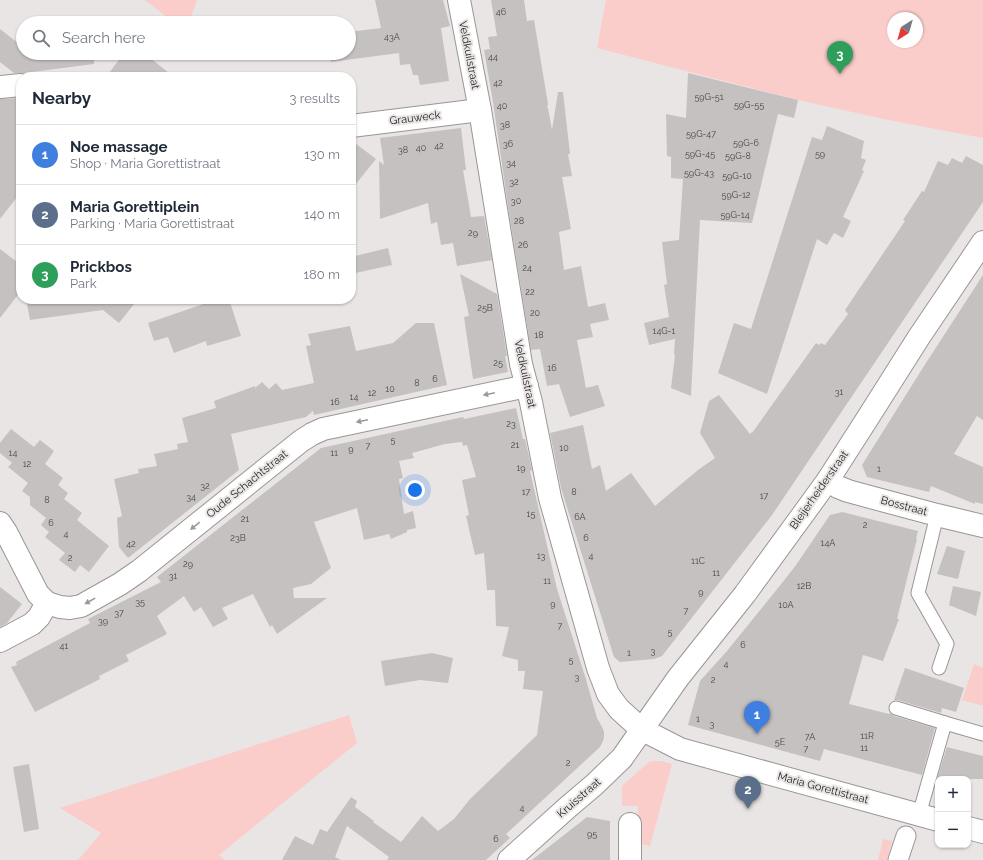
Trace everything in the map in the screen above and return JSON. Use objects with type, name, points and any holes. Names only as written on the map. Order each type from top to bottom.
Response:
[{"type":"street","name":"Veldkuilstraat","points":[[459,0],[480,110],[521,364],[531,402],[550,498],[598,668],[608,694],[619,709],[641,729]]},
{"type":"street","points":[[0,87],[16,85]]},
{"type":"street","name":"Grauweck","points":[[356,125],[480,110]]},
{"type":"street","name":"Bleijerheiderstraat","points":[[641,729],[678,678],[745,594],[828,480],[919,337],[983,242]]},
{"type":"street","name":"Oude Schachtstraat","points":[[47,603],[70,608],[81,606],[120,584],[139,571],[301,441],[323,429],[527,386]]},
{"type":"street","name":"Bosstraat","points":[[828,480],[838,487],[848,491],[983,526]]},
{"type":"street","points":[[0,523],[38,594],[47,603],[39,617],[32,624],[0,641]]},
{"type":"street","name":"Maria Gorettistraat","points":[[641,729],[680,749],[929,817]]},
{"type":"street","name":"Kruisstraat","points":[[509,860],[622,758],[641,729]]},
{"type":"street","points":[[630,824],[630,860]]},
{"type":"street","points":[[971,829],[983,832]]},
{"type":"street","points":[[898,860],[906,836]]},
{"type":"lane","points":[[937,515],[918,593],[947,644],[939,668]]},
{"type":"lane","points":[[896,708],[983,734]]},
{"type":"lane","points":[[929,817],[945,723]]},
{"type":"shaded area","points":[[145,0],[197,0],[191,16],[165,16]]},
{"type":"shaded area","points":[[606,0],[983,0],[983,138],[888,120],[798,100],[597,48]]},
{"type":"shaded area","points":[[974,664],[983,668],[983,706],[962,700]]},
{"type":"shaded area","points":[[349,715],[357,743],[219,855],[225,860],[78,860],[101,833],[60,808]]},
{"type":"shaded area","points":[[654,761],[672,764],[650,846],[638,843],[638,806],[622,806],[622,786],[649,762]]},
{"type":"shaded area","points":[[883,839],[892,841],[887,860],[878,860]]},
{"type":"building","points":[[375,0],[443,0],[450,26],[441,28],[449,81],[420,85],[418,75],[413,75],[410,64],[400,65],[399,53],[356,59],[356,31],[381,28]]},
{"type":"building","points":[[491,0],[524,0],[527,21],[534,20],[548,104],[547,108],[552,130],[558,92],[563,92],[570,154],[568,154],[572,176],[562,177],[571,229],[559,232],[564,270],[581,266],[588,307],[605,303],[609,320],[590,324],[593,337],[577,340],[586,388],[598,385],[605,406],[570,417],[559,384],[547,386],[540,349],[531,350],[484,50],[490,49],[488,37],[497,36]]},
{"type":"building","points":[[0,29],[16,42],[16,60],[94,60],[94,64],[14,73],[0,62]]},
{"type":"building","points":[[119,60],[153,60],[168,72],[110,72]]},
{"type":"building","points":[[331,60],[346,60],[331,62]]},
{"type":"building","points":[[688,73],[798,100],[794,118],[778,114],[752,223],[700,220],[691,396],[671,388],[675,355],[675,339],[649,345],[644,323],[669,317],[664,285],[667,284],[662,242],[679,240],[683,179],[671,178],[671,157],[667,156],[666,114],[686,118]]},
{"type":"building","points":[[16,98],[16,198],[0,219],[0,99]]},
{"type":"building","points":[[827,126],[864,141],[861,158],[866,160],[862,170],[864,171],[843,217],[851,221],[843,238],[834,233],[827,245],[817,239],[767,394],[718,373],[734,323],[751,329],[812,137],[822,140]]},
{"type":"building","points":[[461,128],[466,170],[463,170],[471,217],[484,216],[492,260],[457,266],[453,243],[441,245],[437,222],[431,224],[428,203],[380,219],[379,161],[384,165],[380,138]]},
{"type":"building","points":[[356,144],[376,159],[356,184]]},
{"type":"building","points":[[966,156],[983,165],[983,202],[772,515],[662,656],[654,659],[620,662],[614,657],[561,488],[550,433],[583,425],[592,469],[600,465],[606,491],[631,473],[655,506],[698,470],[715,458],[700,433],[709,401],[719,395],[750,434],[752,433],[816,343],[819,345],[821,343],[825,345],[848,314],[845,310],[905,221],[903,220],[922,191],[924,192],[938,161],[948,165],[952,158],[962,163]]},
{"type":"building","points":[[388,248],[392,265],[356,273],[356,256]]},
{"type":"building","points":[[0,249],[16,261],[16,297],[0,318]]},
{"type":"building","points":[[460,274],[497,294],[507,356],[505,356],[508,372],[473,379],[464,317],[469,316]]},
{"type":"building","points":[[983,275],[983,420],[977,416],[954,454],[983,467],[983,504],[975,502],[975,504],[931,486],[929,492],[867,477],[862,465]]},
{"type":"building","points":[[27,304],[134,304],[119,323],[103,310],[30,320]]},
{"type":"building","points":[[203,304],[231,304],[241,336],[207,346],[206,341],[174,353],[168,337],[154,341],[148,323]]},
{"type":"building","points":[[416,323],[434,323],[447,385],[314,415],[313,411],[306,417],[231,434],[239,470],[128,558],[119,547],[117,518],[122,516],[114,479],[139,473],[138,469],[157,466],[154,454],[178,449],[177,444],[188,442],[182,418],[216,408],[214,401],[255,386],[255,388],[262,382],[269,389],[276,383],[282,390],[314,383],[306,346],[311,345],[308,334],[350,326],[356,351],[393,343]]},
{"type":"building","points":[[516,408],[523,439],[525,439],[532,470],[530,471],[557,589],[597,718],[604,732],[604,737],[600,747],[506,834],[510,838],[486,860],[387,860],[389,857],[347,826],[335,857],[341,860],[282,860],[295,836],[313,845],[320,829],[327,832],[351,797],[357,801],[355,807],[401,842],[422,816],[438,831],[454,819],[470,799],[537,735],[543,691],[523,689],[525,671],[518,671],[518,660],[502,656],[509,627],[496,626],[495,590],[487,590],[484,553],[475,555],[466,516],[469,515],[462,480],[476,477],[467,445],[463,446],[462,442],[445,444],[412,453],[414,458],[399,461],[403,478],[399,479],[404,514],[413,511],[416,528],[407,530],[407,532],[391,539],[389,534],[364,540],[357,508],[314,522],[331,568],[311,584],[293,588],[294,598],[327,598],[277,634],[272,625],[270,627],[253,594],[222,608],[228,619],[213,627],[201,607],[194,612],[184,596],[157,616],[167,634],[126,655],[129,661],[99,676],[100,679],[35,712],[11,667],[17,665],[16,662],[90,623],[88,619],[161,582],[157,577],[321,448],[463,417],[464,419]]},
{"type":"building","points":[[11,429],[34,447],[40,440],[54,451],[45,464],[63,478],[58,485],[68,493],[64,499],[82,513],[77,520],[109,546],[89,572],[80,565],[75,572],[59,560],[65,553],[45,537],[49,532],[41,525],[46,518],[30,505],[30,497],[22,491],[28,483],[8,467],[12,463],[0,453],[0,443]]},
{"type":"building","points":[[842,512],[918,531],[897,619],[899,619],[883,661],[863,655],[849,704],[890,713],[894,716],[935,728],[922,775],[824,749],[820,761],[688,725],[700,681],[727,651],[782,583],[830,515]]},
{"type":"building","points":[[947,546],[965,551],[958,579],[937,574]]},
{"type":"building","points":[[953,586],[981,592],[976,616],[949,605]]},
{"type":"building","points":[[0,587],[22,604],[7,623],[0,627]]},
{"type":"building","points":[[432,653],[453,658],[448,683],[420,680],[385,686],[381,661]]},
{"type":"building","points":[[905,668],[964,688],[956,712],[942,708],[941,713],[894,700]]},
{"type":"building","points":[[947,747],[983,756],[983,779],[971,779],[971,776],[938,776]]},
{"type":"building","points":[[29,764],[39,829],[24,832],[13,767]]},
{"type":"building","points":[[587,817],[610,821],[610,860],[532,860]]},
{"type":"place","name":"Prickbos","points":[[840,74]]},
{"type":"place","name":"Noe massage","points":[[757,734]]},
{"type":"place","name":"Maria Gorettiplein","points":[[748,809]]}]
